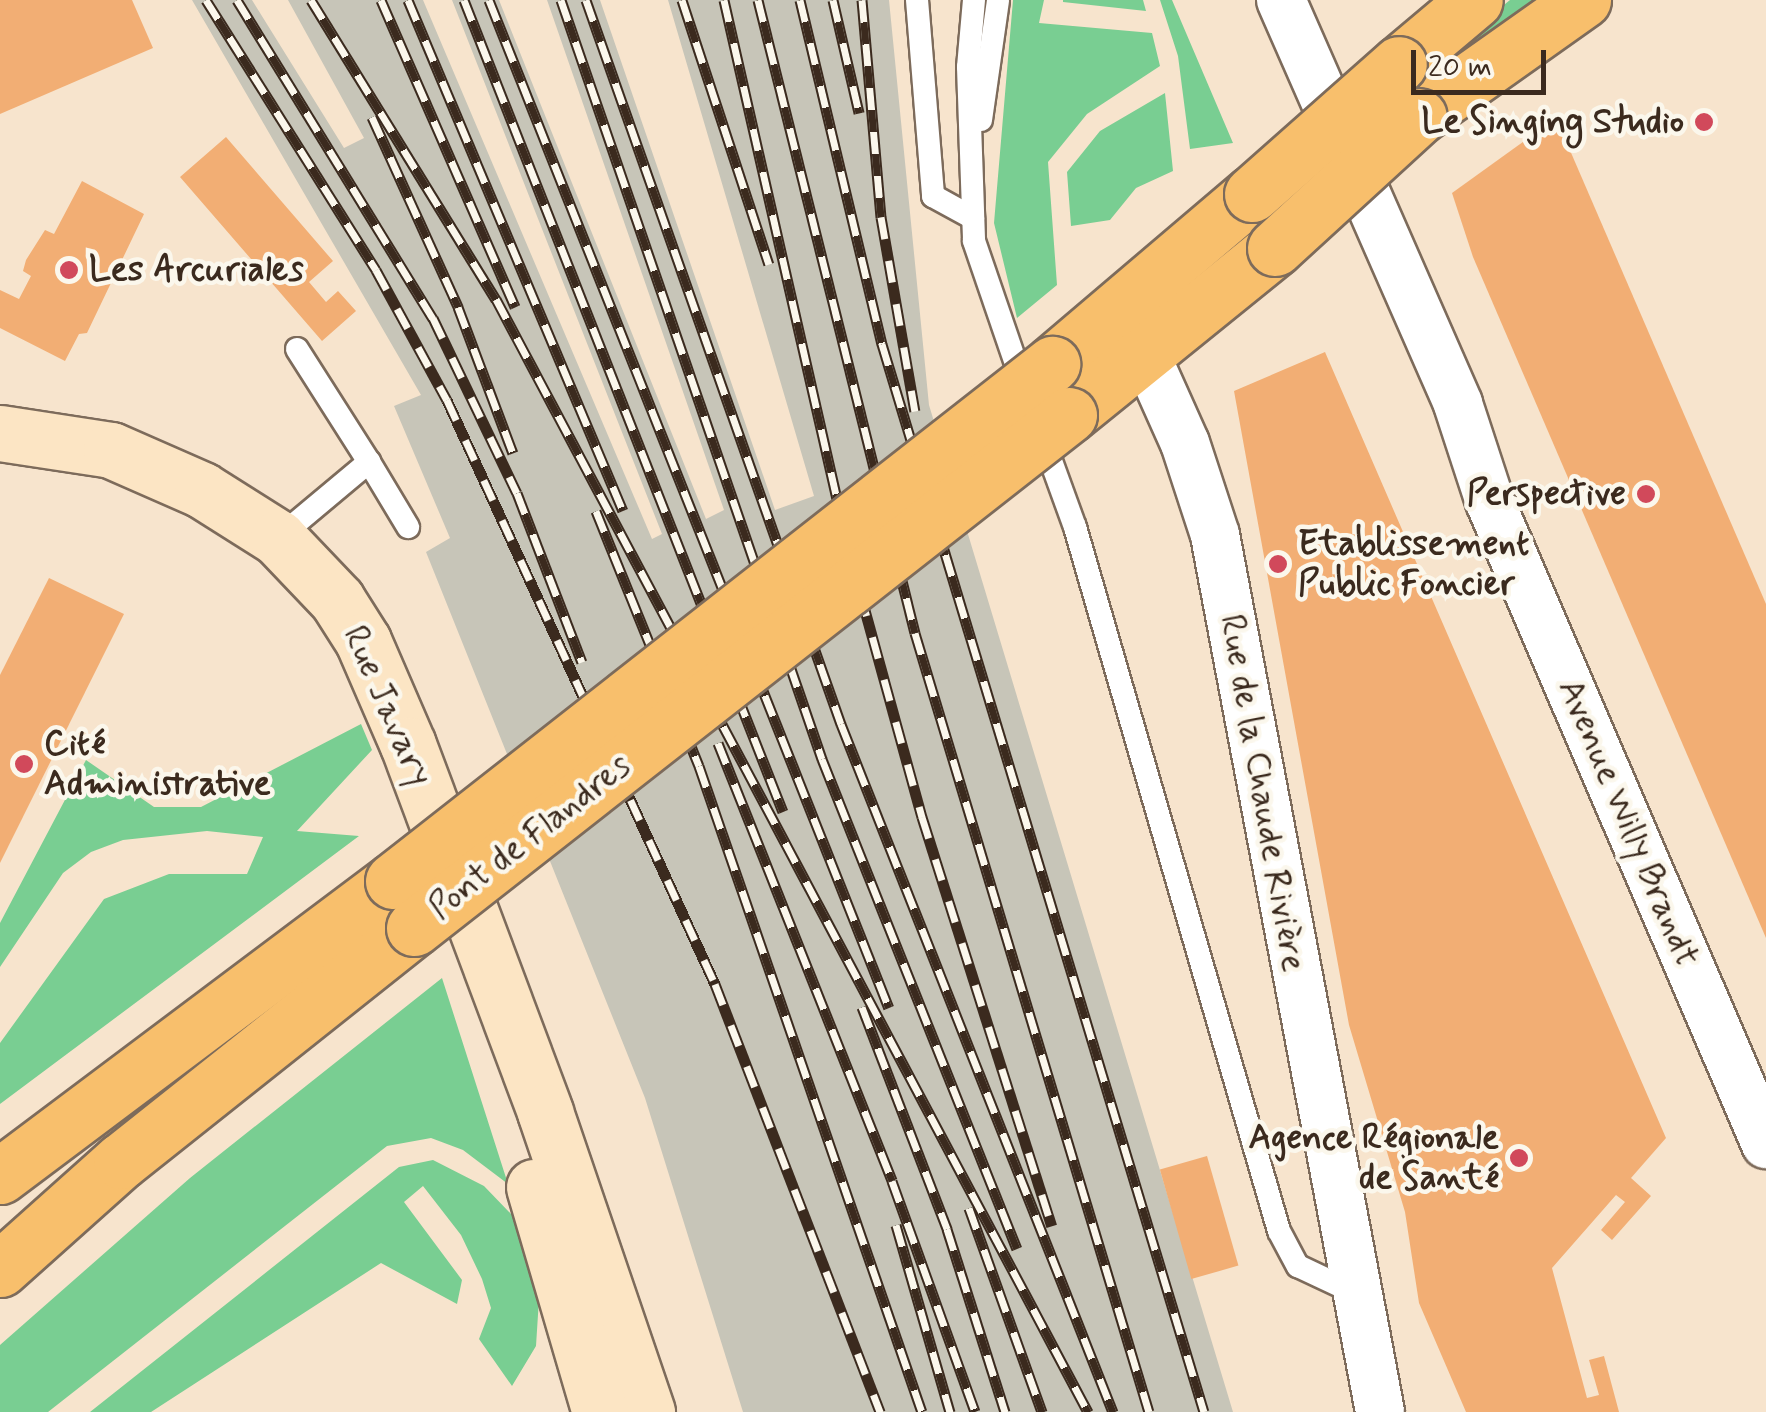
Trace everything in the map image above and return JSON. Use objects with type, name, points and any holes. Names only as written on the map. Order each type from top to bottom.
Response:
[{"type":"main road","points":[[1060,390],[1114,313],[1475,0]]},
{"type":"main road","points":[[1060,390],[1146,356],[1275,248],[1419,116],[1583,0]]},
{"type":"main road","name":"Pont de Flandres","points":[[0,1176],[404,904],[1060,390]]},
{"type":"main road","name":"Rue Javary","points":[[0,433],[79,441],[162,472],[278,538],[316,573],[364,641],[545,1112],[647,1412]]},
{"type":"main road","name":"Rue Javary","points":[[0,463],[77,462],[162,472]]},
{"type":"main road","name":"Pont de Flandres","points":[[0,1270],[404,904]]},
{"type":"main road","name":"Rue Javary","points":[[466,907],[512,1112],[600,1412]]},
{"type":"street","name":"Avenue Willy Brandt","points":[[1250,0],[1439,413],[1490,502]]},
{"type":"street","name":"Avenue Willy Brandt","points":[[1281,0],[1458,404],[1490,502],[1766,1144]]},
{"type":"street","name":"Rue de la Chaude Rivière","points":[[1114,313],[1146,356],[1185,443],[1214,534],[1354,1293],[1380,1412]]},
{"type":"street","name":"Rue de la Chaude Rivière","points":[[1354,1293],[1398,1412]]},
{"type":"lane","points":[[917,0],[920,98],[932,196],[972,218]]},
{"type":"lane","points":[[974,0],[968,67],[975,164]]},
{"type":"lane","points":[[998,0],[975,164],[972,218],[980,268],[1075,528],[1279,1231],[1298,1266],[1354,1293]]},
{"type":"lane","points":[[297,348],[408,527]]},
{"type":"lane","points":[[278,538],[369,462]]},
{"type":"shaded area","points":[[192,0],[252,0],[344,148],[364,138],[288,0],[423,0],[652,539],[662,534],[452,0],[499,0],[706,519],[724,510],[547,0],[600,0],[775,510],[814,496],[668,0],[889,0],[929,405],[1233,1412],[743,1412],[645,1098],[426,552],[450,538],[394,406],[421,395]]},
{"type":"green space","points":[[1013,0],[1044,0],[1039,23],[1152,33],[1160,66],[1087,114],[1048,162],[1057,285],[1017,318],[994,223]]},
{"type":"green space","points":[[1063,0],[1143,0],[1146,11],[1063,2]]},
{"type":"green space","points":[[1160,0],[1172,0],[1233,143],[1190,149],[1178,56]]},
{"type":"green space","points":[[1510,0],[1546,0],[1420,92],[1411,81]]},
{"type":"green space","points":[[1165,93],[1173,171],[1136,188],[1110,220],[1071,226],[1067,172],[1100,131]]},
{"type":"green space","points":[[361,724],[372,750],[297,831],[359,836],[0,1104],[0,1043],[104,899],[169,874],[247,874],[263,837],[207,831],[123,840],[91,852],[63,873],[0,967],[0,923],[86,760],[154,807],[201,807]]},
{"type":"green space","points":[[442,978],[508,1184],[463,1150],[431,1138],[387,1146],[48,1412],[0,1412],[0,1345],[190,1178]]},
{"type":"green space","points":[[433,1160],[484,1186],[512,1215],[539,1299],[536,1346],[512,1386],[479,1339],[491,1308],[482,1279],[461,1235],[423,1186],[404,1202],[462,1280],[457,1304],[381,1263],[151,1412],[90,1412],[399,1167]]},
{"type":"building","points":[[0,0],[132,0],[153,48],[0,114]]},
{"type":"building","name":"Perspective","points":[[1556,118],[1766,604],[1766,938],[1473,257],[1452,193]]},
{"type":"building","points":[[226,137],[333,261],[309,282],[326,302],[338,291],[356,311],[322,341],[180,177]]},
{"type":"building","name":"Les Arcuriales","points":[[82,181],[144,214],[87,333],[79,334],[65,361],[0,328],[0,290],[19,299],[31,276],[23,271],[26,260],[45,230],[54,234]]},
{"type":"building","points":[[1325,352],[1666,1138],[1631,1178],[1651,1196],[1612,1240],[1601,1230],[1625,1202],[1616,1195],[1552,1268],[1587,1398],[1599,1395],[1589,1360],[1604,1356],[1619,1412],[1466,1412],[1419,1303],[1405,1212],[1349,1025],[1234,391]]},
{"type":"building","name":"Cité Administrative","points":[[49,578],[124,614],[0,863],[0,675]]},
{"type":"building","points":[[1207,1156],[1238,1266],[1191,1279],[1160,1170]]},
{"type":"railway","points":[[206,0],[376,270],[447,400],[715,984],[880,1412]]},
{"type":"railway","points":[[237,0],[433,318],[517,493],[582,662]]},
{"type":"railway","points":[[311,0],[496,299],[1088,1412]]},
{"type":"railway","points":[[381,0],[515,307]]},
{"type":"railway","points":[[408,0],[623,511]]},
{"type":"railway","points":[[464,0],[783,812]]},
{"type":"railway","points":[[489,0],[889,1008]]},
{"type":"railway","points":[[561,0],[822,759],[1017,1249]]},
{"type":"railway","points":[[586,0],[841,724],[1113,1412]]},
{"type":"railway","points":[[682,0],[769,264]]},
{"type":"railway","points":[[724,0],[849,552],[922,817],[1052,1226]]},
{"type":"railway","points":[[758,0],[915,633],[1149,1412]]},
{"type":"railway","points":[[800,0],[882,344],[1204,1412]]},
{"type":"railway","points":[[833,0],[859,113]]},
{"type":"railway","points":[[862,0],[881,217],[915,411]]},
{"type":"railway","points":[[372,117],[458,307],[513,453]]},
{"type":"railway","points":[[596,511],[699,766],[922,1412]]},
{"type":"railway","points":[[718,743],[892,1181],[975,1412]]},
{"type":"railway","points":[[862,1007],[947,1229],[1005,1412]]},
{"type":"railway","points":[[969,1208],[1042,1412]]},
{"type":"railway","points":[[896,1225],[950,1412]]},
{"type":"place","name":"Le Singing Studio","points":[[1704,122]]},
{"type":"place","name":"Les Arcuriales","points":[[69,270]]},
{"type":"place","name":"Perspective","points":[[1646,494]]},
{"type":"place","name":"Etablissement Public Foncier","points":[[1278,564]]},
{"type":"place","name":"Cité Administrative","points":[[24,764]]},
{"type":"place","name":"Agence Régionale de Santé","points":[[1519,1158]]}]
